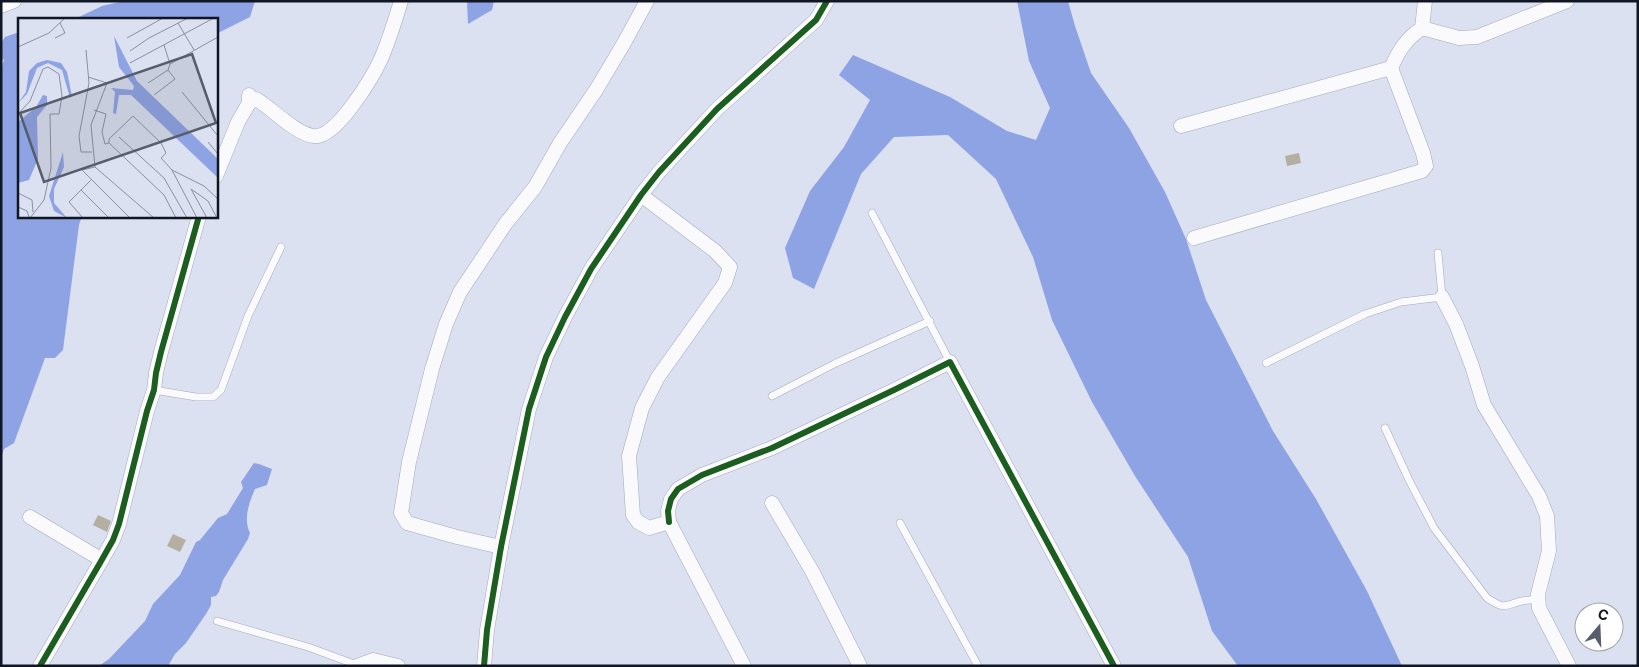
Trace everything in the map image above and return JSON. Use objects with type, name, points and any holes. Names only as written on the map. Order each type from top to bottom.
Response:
[{"type":"street","points":[[1,6],[14,1]]},
{"type":"street","points":[[218,171],[249,99],[256,99],[301,132],[313,137],[320,136],[330,130],[341,120],[355,102],[380,61],[401,1]]},
{"type":"street","points":[[502,547],[408,523],[401,513],[408,462],[432,369],[446,324],[460,292],[506,224],[535,187],[560,143],[596,90],[647,1]]},
{"type":"street","points":[[484,666],[487,630],[529,409],[546,357],[591,269],[641,195],[659,172],[717,109],[816,20],[827,1]]},
{"type":"street","points":[[1194,238],[1422,171],[1426,166],[1423,153],[1391,68],[1399,50],[1410,37],[1422,28],[1425,1]]},
{"type":"street","points":[[1422,28],[1459,38],[1477,37],[1567,1]]},
{"type":"street","points":[[1180,126],[1391,68]]},
{"type":"street","points":[[641,195],[715,251],[730,267],[726,283],[658,377],[642,408],[629,456],[633,515],[638,522],[649,528],[669,522]]},
{"type":"street","points":[[40,666],[102,560],[119,524],[154,390],[161,352],[198,218]]},
{"type":"street","points":[[1442,297],[1456,324],[1484,405],[1539,496],[1547,516],[1549,551],[1538,594],[1539,608],[1569,666]]},
{"type":"street","points":[[744,666],[669,522],[668,511],[671,499],[678,489],[702,475],[772,448],[950,362],[1114,666]]},
{"type":"street","points":[[772,503],[812,572],[860,666]]},
{"type":"street","points":[[30,517],[102,560]]},
{"type":"street","points":[[357,665],[373,660],[398,666]]},
{"type":"lane","points":[[872,213],[950,362]]},
{"type":"lane","points":[[154,390],[196,398],[213,397],[221,390],[248,316],[281,246]]},
{"type":"lane","points":[[1266,363],[1365,314],[1401,302],[1442,297],[1438,253]]},
{"type":"lane","points":[[772,396],[930,321]]},
{"type":"lane","points":[[1385,428],[1434,528],[1487,598],[1498,605],[1508,606],[1522,601],[1538,599]]},
{"type":"lane","points":[[900,523],[978,666]]},
{"type":"lane","points":[[217,621],[308,647],[357,665]]},
{"type":"water","points":[[124,1],[255,1],[250,17],[218,33],[218,18],[79,18],[102,6]]},
{"type":"water","points":[[467,1],[494,1],[492,10],[468,24]]},
{"type":"water","points":[[1017,1],[1068,1],[1091,73],[1129,128],[1165,192],[1186,239],[1206,300],[1273,431],[1316,499],[1367,591],[1402,666],[1238,666],[1212,631],[1188,557],[1135,476],[1092,402],[1052,320],[1033,257],[996,179],[948,135],[894,137],[861,174],[814,289],[793,278],[785,248],[810,191],[844,147],[870,100],[839,75],[853,55],[950,97],[1007,131],[1036,140],[1050,108],[1029,61]]},
{"type":"water","points":[[18,32],[18,218],[81,218],[63,350],[55,358],[45,358],[14,443],[4,449],[1,457],[1,69],[4,60],[1,58],[1,43],[5,37]]},
{"type":"water","points":[[254,463],[272,469],[267,485],[255,489],[251,500],[247,517],[250,533],[248,539],[223,580],[219,592],[216,596],[211,597],[211,605],[206,614],[186,643],[175,654],[168,666],[99,666],[109,659],[145,621],[153,604],[180,575],[196,542],[200,540],[218,518],[227,514],[243,488],[241,482]]},
{"type":"building","points":[[1299,153],[1301,163],[1287,166],[1285,156]]},
{"type":"building","points":[[98,515],[111,521],[107,532],[93,525]]},
{"type":"building","points":[[173,534],[186,540],[180,552],[167,546]]},
{"type":"cycle path","points":[[484,666],[487,630],[501,547],[529,409],[546,357],[565,317],[591,269],[641,195],[659,172],[717,109],[816,20],[827,1]]},
{"type":"cycle path","points":[[40,666],[113,540],[119,524],[154,390],[161,352],[198,218]]},
{"type":"cycle path","points":[[669,522],[668,511],[671,499],[678,489],[702,475],[772,448],[950,362],[1114,666]]}]
